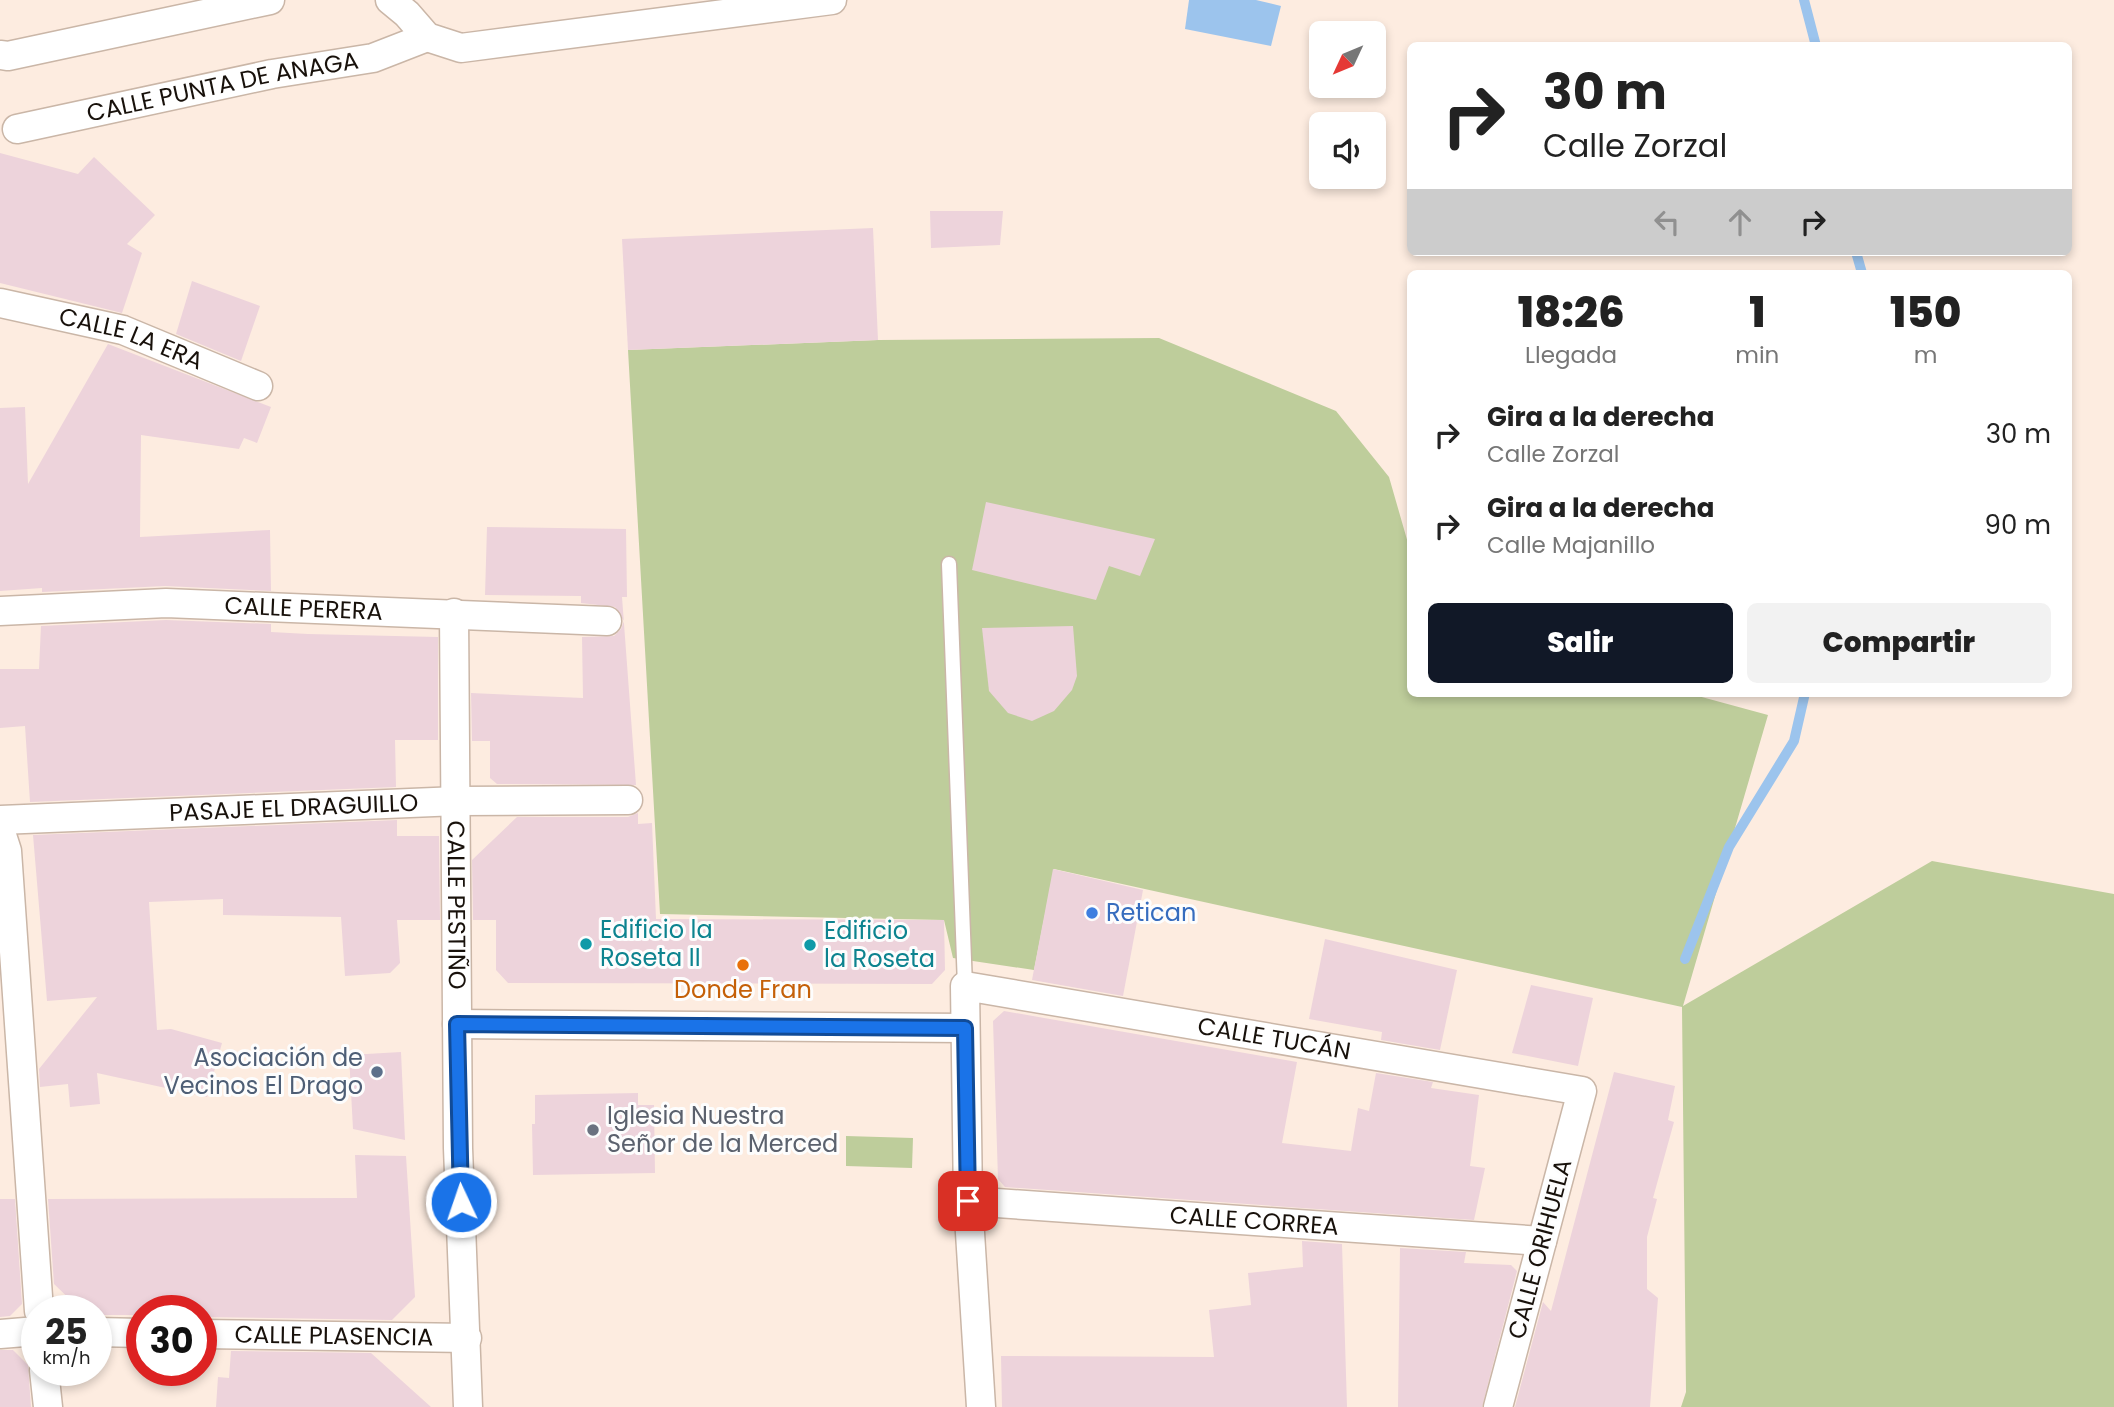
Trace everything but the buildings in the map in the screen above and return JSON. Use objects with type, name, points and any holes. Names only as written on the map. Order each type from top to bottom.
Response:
[{"type":"street","points":[[0,55],[8,56],[270,0]]},
{"type":"street","points":[[390,0],[427,37],[461,48],[832,0]]},
{"type":"street","name":"CALLE PUNTA DE ANAGA","points":[[17,129],[272,74],[373,58],[427,37]]},
{"type":"street","name":"CALLE LA ERA","points":[[0,303],[123,330],[258,386]]},
{"type":"street","name":"CALLE PERERA","points":[[0,611],[166,603],[607,621]]},
{"type":"street","name":"CALLE PESTIÑO","points":[[454,613],[458,801],[458,1148],[468,1407]]},
{"type":"street","name":"PASAJE EL DRAGUILLO","points":[[0,820],[458,801],[628,800]]},
{"type":"street","points":[[0,829],[7,851],[10,1019],[37,1295]]},
{"type":"street","points":[[965,986],[968,1201],[981,1407]]},
{"type":"street","name":"CALLE TUCÁN","points":[[965,986],[1582,1091]]},
{"type":"street","points":[[457,1024],[965,1028]]},
{"type":"street","name":"CALLE ORIHUELA","points":[[1498,1407],[1582,1091]]},
{"type":"street","name":"CALLE CORREA","points":[[968,1201],[1542,1241]]},
{"type":"street","points":[[0,1334],[21,1332]]},
{"type":"street","name":"CALLE PLASENCIA","points":[[217,1334],[467,1338]]},
{"type":"street","points":[[46,1386],[48,1407]]},
{"type":"lane","points":[[949,564],[965,986]]},
{"type":"green space","points":[[1159,338],[1336,411],[1389,477],[1407,540],[1407,697],[1702,697],[1768,715],[1683,1006],[1932,861],[2114,894],[2114,1407],[1681,1407],[1686,1392],[1682,1007],[1054,869],[1034,970],[953,958],[944,920],[660,914],[628,350],[878,340]]},
{"type":"green space","points":[[846,1136],[913,1138],[912,1168],[846,1166]]},
{"type":"water","points":[[1189,0],[1256,0],[1281,6],[1271,46],[1185,29]]},
{"type":"waterway","points":[[1804,0],[1815,42]]},
{"type":"waterway","points":[[1857,256],[1861,270]]},
{"type":"waterway","points":[[1685,959],[1729,847],[1794,741],[1804,697]]},
{"type":"place","name":"Retican","points":[[1092,913]]},
{"type":"place","name":"Edificio la Roseta II","points":[[586,944]]},
{"type":"place","name":"Edificio la Roseta","points":[[810,945]]},
{"type":"place","name":"Donde Fran","points":[[743,965]]},
{"type":"place","name":"Asociación de Vecinos El Drago","points":[[377,1072]]},
{"type":"place","name":"Iglesia Nuestra Señor de la Merced","points":[[593,1130]]},
{"type":"route","points":[[461,1202],[457,1024],[965,1028],[968,1201]]}]
